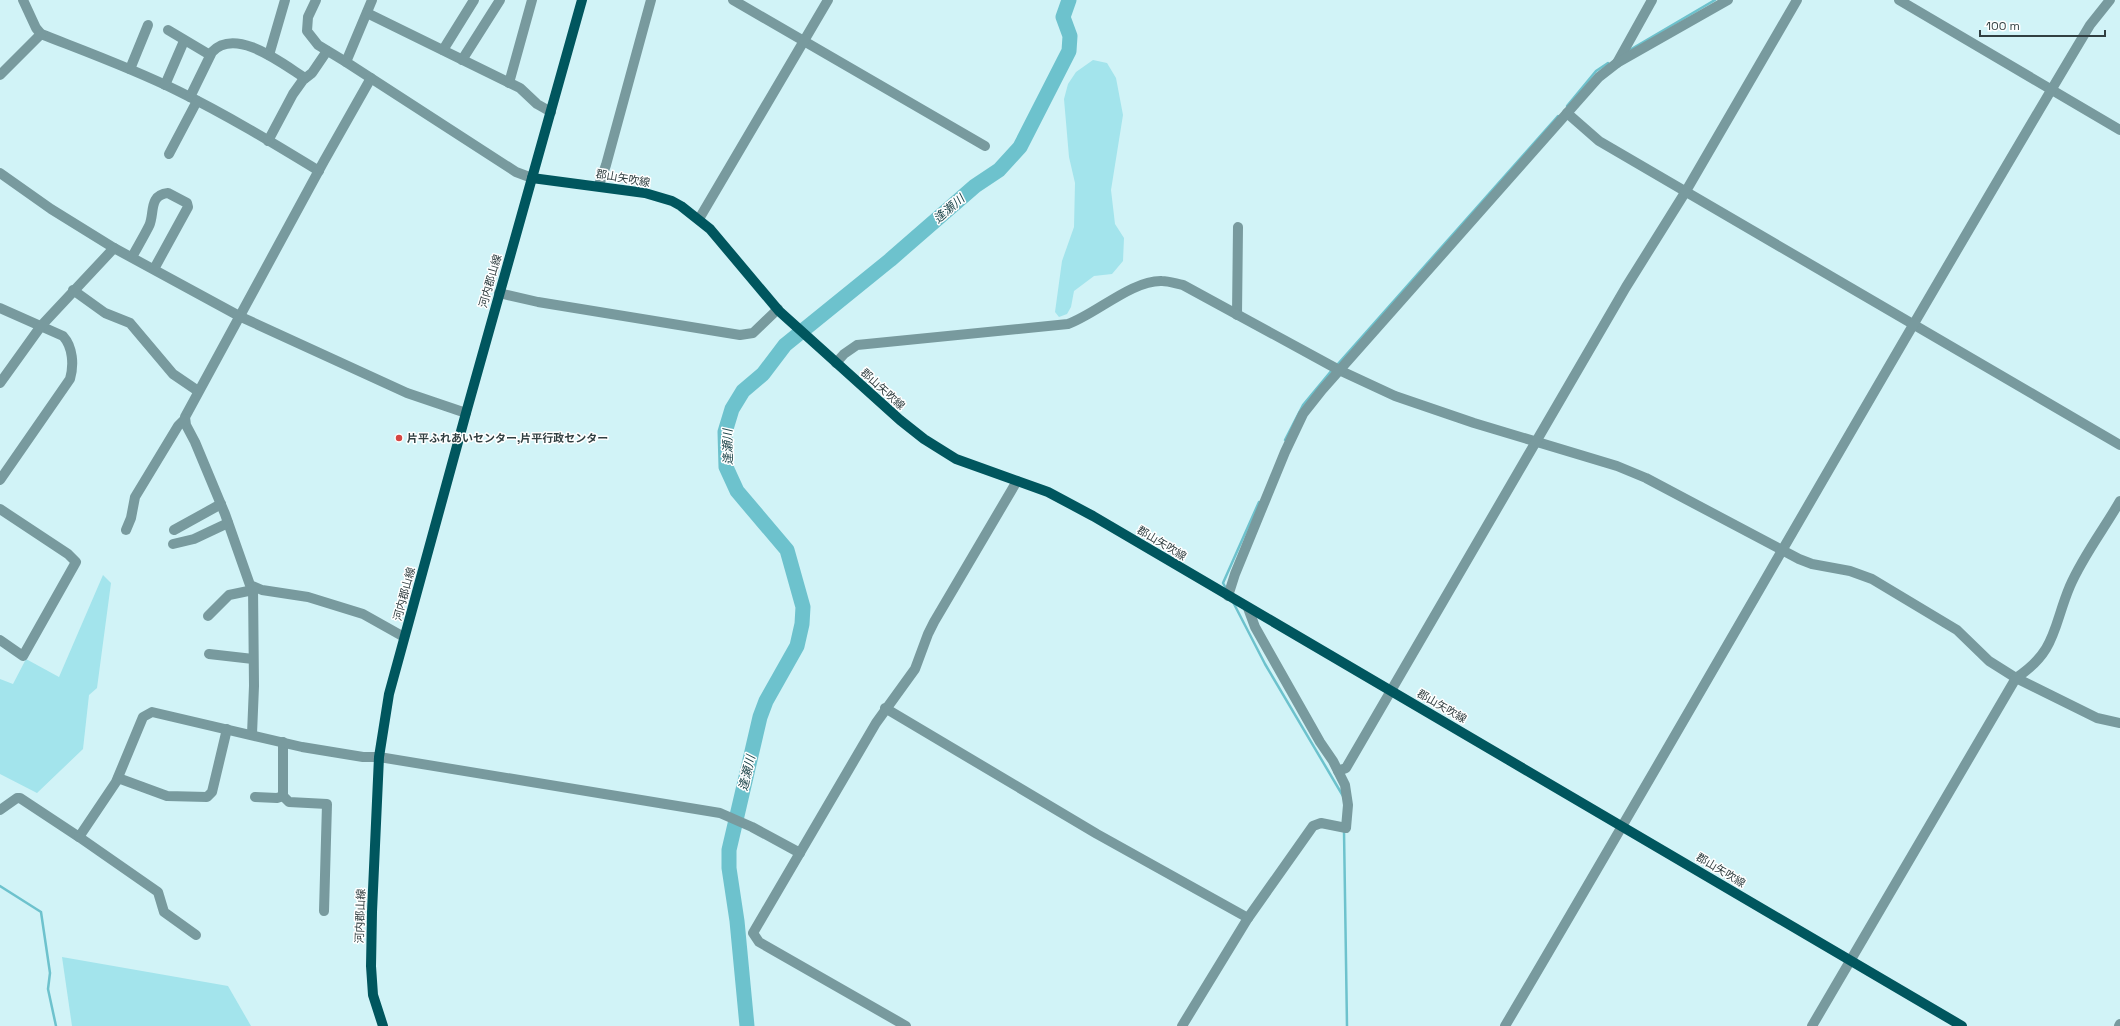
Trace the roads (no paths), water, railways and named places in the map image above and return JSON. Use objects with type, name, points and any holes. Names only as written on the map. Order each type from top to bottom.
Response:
[{"type":"main road","points":[[532,178],[582,0]]},
{"type":"main road","name":"郡山矢吹線","points":[[532,178],[599,185],[660,197],[681,206],[699,218],[720,240],[753,282],[779,310],[900,420],[936,448],[956,459],[1062,499],[1623,826],[1962,1026]]},
{"type":"main road","name":"河内郡山線","points":[[383,1026],[373,995],[371,966],[379,757],[389,694],[499,292],[532,178]]},
{"type":"street","points":[[23,0],[36,28],[41,34],[130,69],[194,99],[318,171]]},
{"type":"street","points":[[269,55],[285,0]]},
{"type":"street","points":[[316,0],[308,18],[307,31],[314,41],[327,51],[516,172],[532,178]]},
{"type":"street","points":[[346,62],[372,0]]},
{"type":"street","points":[[443,50],[474,0]]},
{"type":"street","points":[[462,60],[500,0]]},
{"type":"street","points":[[509,83],[532,0]]},
{"type":"street","points":[[599,185],[651,0]]},
{"type":"street","points":[[733,0],[985,146]]},
{"type":"street","points":[[699,218],[828,0]]},
{"type":"street","points":[[1617,63],[1652,0]]},
{"type":"street","points":[[1228,596],[1235,574],[1285,452],[1303,414],[1340,370],[1599,77],[1617,63],[1728,0]]},
{"type":"street","points":[[1338,771],[1346,768],[1392,691],[1626,287],[1686,191],[1797,0]]},
{"type":"street","points":[[1899,0],[2120,130]]},
{"type":"street","points":[[1505,1026],[1623,826],[2051,89],[2090,25],[2110,0]]},
{"type":"street","points":[[367,13],[509,83],[527,93],[537,104],[551,112]]},
{"type":"street","points":[[130,69],[148,25]]},
{"type":"street","points":[[168,30],[184,41],[210,55]]},
{"type":"street","points":[[0,75],[41,34]]},
{"type":"street","points":[[165,85],[184,41]]},
{"type":"street","points":[[169,154],[194,99],[210,55],[218,46],[236,43],[260,50],[305,78]]},
{"type":"street","points":[[268,141],[293,94],[305,78],[312,73],[327,51]]},
{"type":"street","points":[[126,530],[132,518],[135,497],[178,426],[185,419],[198,391],[241,317],[318,171],[371,78]]},
{"type":"street","points":[[1567,113],[1599,141],[2120,445]]},
{"type":"street","points":[[0,173],[51,209],[114,248],[241,317],[407,393],[466,413]]},
{"type":"street","points":[[132,257],[150,225],[152,206],[155,201],[162,195],[168,193],[184,201],[188,207],[154,269]]},
{"type":"street","points":[[1237,315],[1238,227]]},
{"type":"street","points":[[0,383],[41,326],[73,290],[114,248]]},
{"type":"street","points":[[836,363],[844,354],[857,345],[1068,324],[1079,320],[1130,290],[1162,281],[1183,286],[1340,370],[1396,396],[1617,466],[1646,478],[1782,550],[1812,564],[1850,571],[1872,579],[1957,630],[1989,661],[2016,678],[2097,718],[2120,723]]},
{"type":"street","points":[[73,290],[105,313],[130,324],[173,374],[198,391]]},
{"type":"street","points":[[499,292],[538,302],[745,335],[754,333],[779,310]]},
{"type":"street","points":[[0,308],[60,334],[68,342],[72,358],[72,371],[70,378],[0,480]]},
{"type":"street","points":[[185,419],[186,425],[195,442],[221,504],[246,577],[253,589],[252,734]]},
{"type":"street","points":[[906,1026],[759,942],[754,937],[754,929],[885,708],[906,684],[915,669],[931,628],[1017,481]]},
{"type":"street","points":[[1812,1026],[2016,678],[2044,654],[2053,637],[2070,586],[2120,501]]},
{"type":"street","points":[[174,530],[221,504]]},
{"type":"street","points":[[0,508],[68,554],[76,562],[23,656],[0,640]]},
{"type":"street","points":[[173,544],[194,539],[228,523]]},
{"type":"street","points":[[208,616],[229,595],[253,589],[308,598],[357,612],[404,637]]},
{"type":"street","points":[[1182,1026],[1248,918],[1313,826],[1321,823],[1346,828],[1346,792],[1338,771],[1255,627],[1248,608]]},
{"type":"street","points":[[209,654],[253,658]]},
{"type":"street","points":[[885,708],[1097,834],[1248,918]]},
{"type":"street","points":[[79,837],[118,778],[143,717],[147,713],[157,713],[283,742],[363,757],[379,757],[720,813],[752,827],[800,853]]},
{"type":"street","points":[[118,778],[167,796],[206,797],[212,792],[227,729]]},
{"type":"street","points":[[283,742],[283,796],[289,802],[327,804],[324,911]]},
{"type":"street","points":[[255,797],[277,798],[283,796]]},
{"type":"street","points":[[0,810],[17,798],[20,798],[158,892],[164,912],[196,935]]},
{"type":"waterway","name":"逢瀬川","points":[[747,1026],[737,921],[729,868],[729,850],[760,717],[766,701],[797,646],[802,624],[803,607],[787,550],[737,491],[726,467],[725,432],[732,409],[743,391],[763,374],[785,345],[890,260],[975,186],[999,170],[1020,147],[1069,51],[1070,36],[1063,17],[1069,0]]},
{"type":"waterway","points":[[1628,51],[1715,0]]},
{"type":"waterway","points":[[1567,106],[1596,71],[1608,63]]},
{"type":"waterway","points":[[1337,365],[1558,116]]},
{"type":"waterway","points":[[1285,440],[1303,405],[1332,370]]},
{"type":"waterway","points":[[1227,590],[1223,583],[1259,502]]},
{"type":"waterway","points":[[1233,602],[1265,664],[1343,796]]},
{"type":"waterway","points":[[1344,831],[1347,1026]]},
{"type":"waterway","points":[[0,886],[41,912],[50,973],[48,989],[56,1026]]},
{"type":"place","name":"片平ふれあいセンター,片平行政センター","points":[[399,438]]}]
